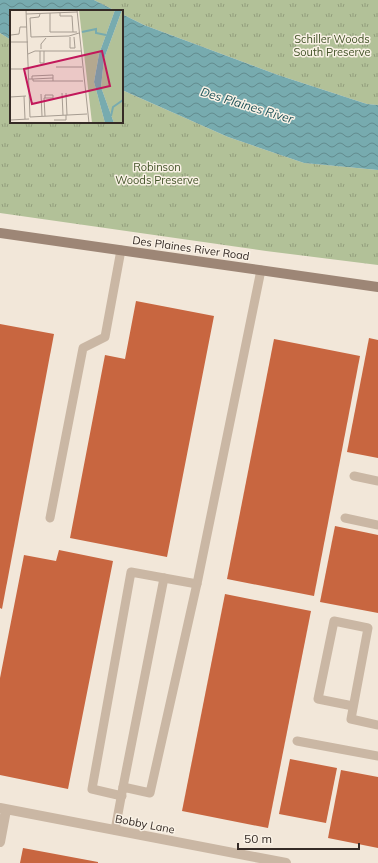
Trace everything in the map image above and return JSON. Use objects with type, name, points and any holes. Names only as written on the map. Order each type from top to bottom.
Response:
[{"type":"main road","name":"Des Plaines River Road","points":[[0,233],[378,287]]},
{"type":"street","name":"Bobby Lane","points":[[3,809],[286,863]]},
{"type":"street","points":[[0,842],[3,809]]},
{"type":"lane","points":[[50,518],[83,348],[105,337],[121,250]]},
{"type":"lane","points":[[197,584],[131,572],[92,789],[150,793],[197,584],[261,270]]},
{"type":"lane","points":[[354,476],[378,481]]},
{"type":"lane","points":[[345,518],[378,525]]},
{"type":"lane","points":[[115,830],[164,578]]},
{"type":"lane","points":[[353,706],[318,699],[334,621],[368,628],[353,706],[350,720],[378,725]]},
{"type":"lane","points":[[297,741],[378,756]]},
{"type":"green space","name":"Schiller Woods South Preserve","points":[[94,0],[378,0],[378,105],[367,104],[278,75],[144,25],[123,14],[123,10],[114,10]]},
{"type":"green space","name":"Robinson Woods Preserve","points":[[0,33],[10,39],[10,123],[123,123],[123,90],[228,137],[304,163],[378,170],[378,265],[266,251],[0,213]]},
{"type":"water","points":[[0,0],[94,0],[114,10],[10,10],[10,39],[0,33]]},
{"type":"water","name":"Des Plaines River","points":[[123,14],[144,25],[278,75],[367,104],[378,105],[378,170],[304,163],[228,137],[123,90]]},
{"type":"building","points":[[136,301],[214,316],[167,557],[70,538],[105,355],[125,359]]},
{"type":"building","points":[[0,324],[54,334],[2,609],[0,608]]},
{"type":"building","points":[[369,338],[378,340],[378,458],[347,452]]},
{"type":"building","points":[[274,339],[360,356],[314,596],[227,579]]},
{"type":"building","points":[[335,526],[378,535],[378,613],[320,602]]},
{"type":"building","points":[[59,550],[113,561],[68,789],[0,775],[0,678],[24,555],[56,561]]},
{"type":"building","points":[[225,594],[311,611],[268,828],[182,811]]},
{"type":"building","points":[[290,759],[337,768],[326,823],[279,814]]},
{"type":"building","points":[[341,770],[378,777],[378,848],[328,838]]},
{"type":"building","points":[[23,848],[98,862],[98,863],[20,863]]}]
